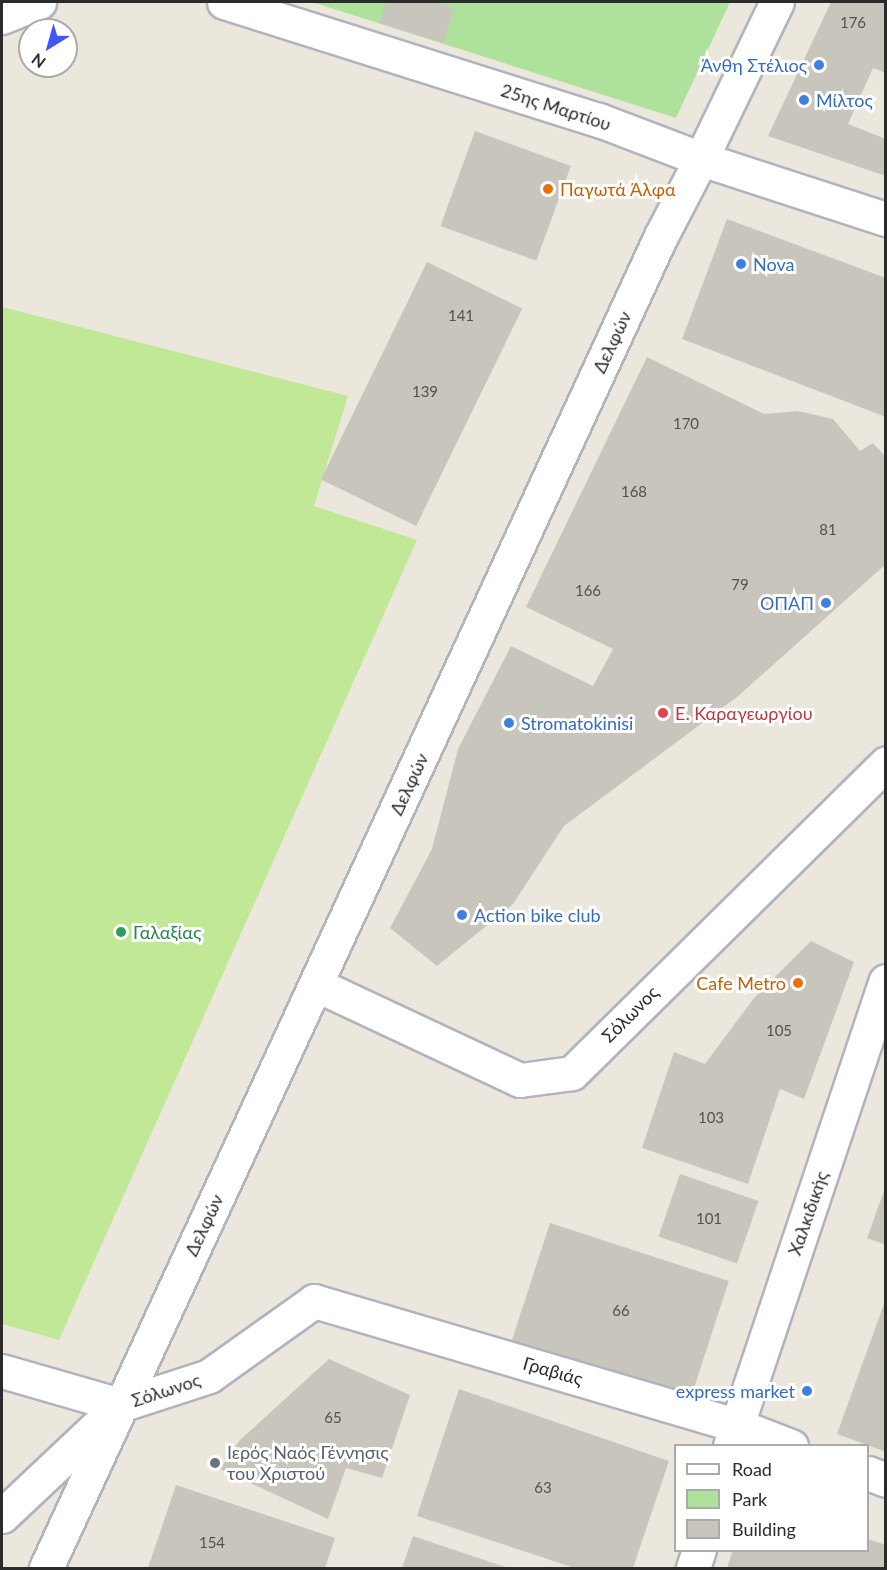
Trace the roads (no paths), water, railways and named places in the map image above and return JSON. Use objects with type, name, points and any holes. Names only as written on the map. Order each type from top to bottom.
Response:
[{"type":"main road","points":[[2,17],[39,2]]},
{"type":"main road","name":"25ης Μαρτίου","points":[[224,2],[599,120],[701,159],[885,219]]},
{"type":"main road","name":"Δελφών","points":[[46,1569],[656,246],[777,2]]},
{"type":"main road","name":"Σόλωνος","points":[[317,985],[520,1080],[572,1074],[885,763]]},
{"type":"main road","name":"Χαλκιδικής","points":[[733,1435],[885,981]]},
{"type":"main road","name":"Σόλωνος","points":[[2,1516],[120,1405],[209,1376],[314,1301]]},
{"type":"main road","name":"Γραβιάς","points":[[314,1301],[733,1435],[780,1444]]},
{"type":"main road","points":[[2,1371],[120,1405]]},
{"type":"main road","points":[[869,1474],[885,1480]]},
{"type":"main road","points":[[693,1569],[699,1552]]},
{"type":"place","name":"Άνθη Στέλιος","points":[[819,65]]},
{"type":"place","name":"Μίλτος","points":[[804,100]]},
{"type":"place","name":"Παγωτά Άλφα","points":[[548,189]]},
{"type":"place","name":"Nova","points":[[741,264]]},
{"type":"place","name":"ΟΠΑΠ","points":[[826,603]]},
{"type":"place","name":"E. Καραγεωργίου","points":[[663,713]]},
{"type":"place","name":"Stromatokinisi","points":[[509,723]]},
{"type":"place","name":"Action bike club","points":[[462,915]]},
{"type":"place","name":"Γαλαξίας","points":[[121,932]]},
{"type":"place","name":"Cafe Metro","points":[[798,983]]},
{"type":"place","name":"express market","points":[[807,1391]]},
{"type":"place","name":"Ιερός Ναός Γέννησις του Χριστού","points":[[215,1463]]}]
